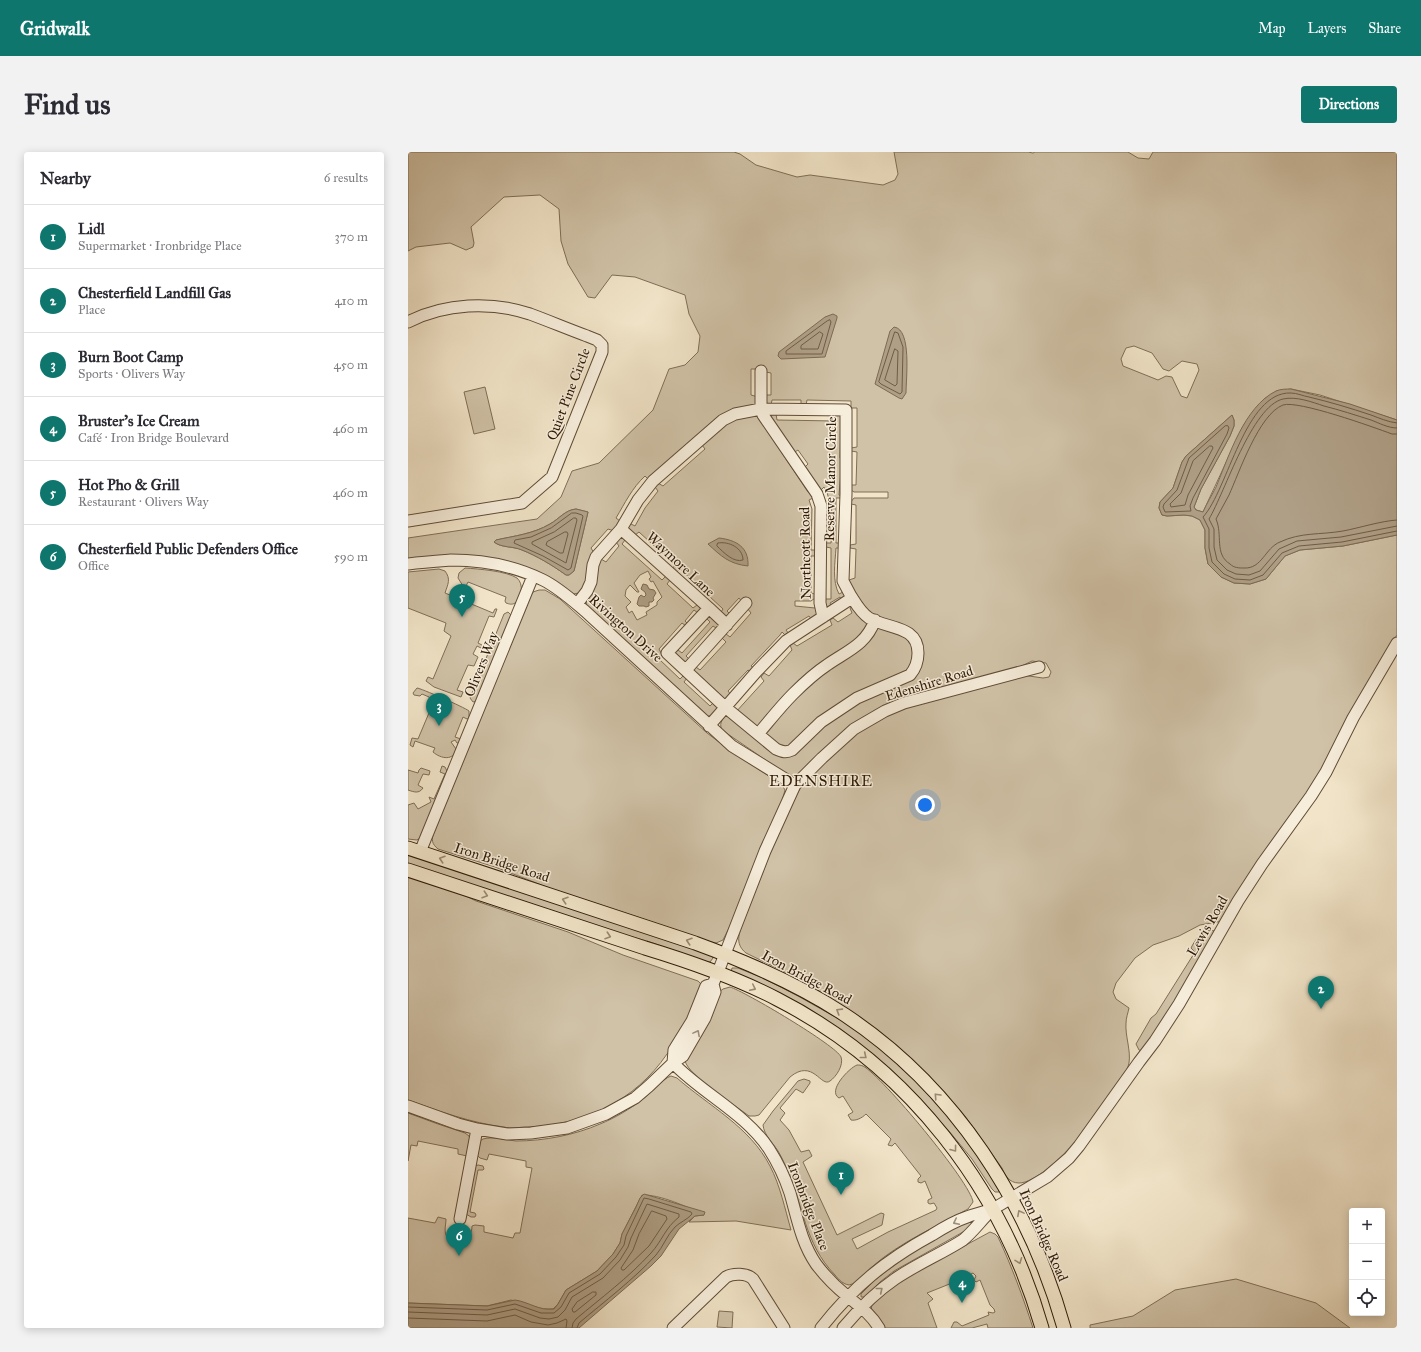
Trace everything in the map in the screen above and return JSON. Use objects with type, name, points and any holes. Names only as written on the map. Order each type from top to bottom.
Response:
[{"type":"main road","name":"Iron Bridge Road","points":[[414,850],[725,954],[767,972],[822,1000],[845,1014],[884,1045],[918,1076],[962,1125],[993,1167],[1012,1198],[1038,1254],[1064,1328]]},
{"type":"main road","points":[[408,870],[778,1000],[806,1016],[853,1048],[896,1084],[934,1124],[964,1163],[993,1209],[1016,1253],[1042,1328]]},
{"type":"street","name":"Quiet Pine Circle","points":[[408,322],[431,312],[448,308],[485,306],[509,309],[529,314],[597,340],[602,345],[602,352],[552,477],[522,503],[408,521]]},
{"type":"street","points":[[761,371],[761,409]]},
{"type":"street","name":"Reserve Manor Circle","points":[[577,604],[587,592],[591,582],[593,565],[596,557],[621,529],[638,500],[652,482],[723,420],[735,414],[761,409],[846,410],[846,494],[843,580],[851,596]]},
{"type":"street","name":"Northcott Road","points":[[761,409],[764,416],[817,494],[820,506],[820,603],[823,617]]},
{"type":"street","name":"Waymore Lane","points":[[621,529],[709,608],[667,653],[726,707],[776,749],[782,752],[792,750],[821,722],[856,698],[910,676],[915,669],[918,661],[918,647],[915,639],[909,633],[876,620]]},
{"type":"street","name":"Rivington Drive","points":[[408,564],[450,560],[474,561],[501,565],[543,580],[577,604],[732,746],[795,786]]},
{"type":"street","name":"Olivers Way","points":[[414,850],[533,576]]},
{"type":"street","points":[[709,726],[786,641],[852,598],[851,596],[860,610],[870,618],[876,620],[867,637],[825,667],[793,694],[758,733]]},
{"type":"street","points":[[686,670],[746,603]]},
{"type":"street","points":[[709,608],[727,625]]},
{"type":"street","name":"Lewis Road","points":[[993,1209],[1047,1177],[1069,1158],[1155,1041],[1179,1004],[1238,902],[1262,864],[1311,796],[1326,772],[1353,718],[1397,642]]},
{"type":"street","name":"Edenshire Road","points":[[408,1106],[477,1130],[506,1134],[531,1133],[567,1128],[606,1114],[635,1098],[650,1086],[673,1063],[683,1056],[704,1018],[715,992],[715,978],[765,851],[795,786],[841,740],[864,723],[885,711],[904,703],[1039,667]]},
{"type":"street","name":"Ironbridge Place","points":[[673,1063],[696,1085],[722,1103],[759,1136],[772,1155],[784,1177],[802,1235],[810,1253],[824,1274],[848,1297],[862,1307],[871,1316],[879,1328]]},
{"type":"street","points":[[460,1219],[477,1130]]},
{"type":"street","points":[[821,1328],[848,1297],[871,1275],[910,1246],[966,1217],[993,1209]]},
{"type":"street","points":[[843,1328],[879,1291],[896,1279],[963,1240],[972,1233],[993,1209]]},
{"type":"street","points":[[672,1328],[730,1275],[750,1276],[784,1328]]},
{"type":"shaded area","points":[[408,152],[734,152],[740,154],[756,165],[797,177],[810,175],[883,185],[895,180],[898,174],[894,152],[1128,152],[1138,158],[1149,159],[1153,152],[1397,152],[1397,420],[1320,395],[1291,389],[1277,391],[1264,399],[1243,426],[1203,512],[1196,510],[1194,507],[1201,489],[1230,436],[1234,426],[1232,415],[1186,456],[1182,462],[1173,488],[1160,502],[1159,508],[1162,515],[1192,516],[1200,520],[1205,530],[1205,548],[1208,564],[1221,577],[1234,583],[1250,584],[1266,579],[1285,556],[1300,550],[1343,546],[1397,535],[1397,635],[1350,716],[1323,770],[1309,794],[1262,858],[1223,921],[1200,925],[1179,936],[1153,945],[1135,958],[1116,983],[1113,992],[1116,999],[1129,1008],[1126,1019],[1126,1028],[1129,1063],[1124,1076],[1114,1094],[1083,1134],[1048,1168],[1032,1179],[1019,1183],[1010,1180],[965,1116],[909,1057],[880,1033],[864,1024],[811,985],[746,953],[739,944],[739,940],[742,925],[782,823],[804,782],[831,753],[865,726],[902,707],[1022,675],[1043,678],[1049,677],[1051,672],[1046,663],[1032,661],[1011,671],[897,702],[867,716],[837,737],[797,775],[790,776],[786,774],[722,730],[721,722],[724,718],[730,711],[735,713],[764,681],[761,677],[764,673],[769,676],[792,650],[790,645],[793,643],[797,646],[832,625],[830,620],[833,618],[838,622],[852,613],[850,608],[860,601],[849,584],[849,580],[855,578],[856,549],[850,548],[850,545],[856,544],[856,505],[850,503],[854,498],[888,498],[888,492],[854,492],[851,490],[851,485],[856,485],[857,452],[851,451],[851,448],[857,447],[857,408],[851,408],[851,401],[807,400],[806,405],[803,406],[801,404],[801,400],[772,400],[771,405],[769,405],[766,402],[766,396],[771,395],[771,373],[766,372],[764,369],[751,369],[751,395],[758,397],[756,405],[733,411],[716,420],[650,479],[645,476],[636,486],[616,518],[620,521],[620,524],[614,531],[608,529],[591,548],[594,553],[589,563],[585,584],[579,593],[573,594],[530,570],[515,564],[485,558],[454,556],[408,559],[408,538],[537,519],[561,497],[572,471],[599,463],[653,410],[669,369],[685,365],[698,352],[700,336],[689,314],[685,295],[635,277],[612,275],[595,298],[588,297],[568,264],[561,241],[559,209],[540,195],[504,197],[471,227],[474,243],[473,247],[466,250],[450,243],[416,247],[408,251]],"holes":[[[1134,346],[1152,353],[1163,369],[1169,371],[1182,361],[1197,364],[1199,370],[1187,398],[1181,396],[1172,377],[1166,376],[1158,380],[1123,366],[1121,359],[1126,348]],[[576,509],[588,512],[574,571],[569,575],[566,575],[528,552],[494,542],[496,540],[537,530],[550,524],[569,511]]]},
{"type":"shaded area","points":[[485,387],[495,429],[474,434],[464,392]]},
{"type":"shaded area","points":[[756,414],[813,498],[809,500],[812,509],[811,550],[816,550],[815,556],[811,556],[811,593],[815,594],[815,598],[811,601],[795,601],[795,606],[815,608],[817,610],[817,615],[812,620],[809,616],[786,630],[789,634],[786,636],[782,632],[751,666],[755,669],[752,673],[748,670],[728,691],[732,696],[724,700],[693,670],[696,667],[700,670],[726,642],[722,638],[726,634],[730,637],[751,613],[739,598],[727,611],[730,614],[727,618],[721,612],[723,609],[680,569],[677,572],[673,568],[675,565],[639,532],[635,535],[628,527],[631,524],[635,526],[645,508],[658,491],[655,487],[658,483],[663,486],[705,449],[702,445],[723,426],[740,417]]},
{"type":"shaded area","points":[[773,414],[776,414],[777,420],[835,421],[836,415],[840,415],[842,417],[840,458],[842,459],[839,495],[842,496],[841,498],[836,498],[836,543],[839,543],[839,548],[836,548],[834,572],[835,583],[839,594],[843,592],[846,595],[842,601],[840,597],[830,603],[832,608],[826,608],[825,599],[831,599],[831,548],[826,547],[826,543],[831,543],[832,514],[827,493],[824,487],[820,491],[805,467],[808,464],[798,450],[793,453],[770,418]]},
{"type":"shaded area","points":[[624,537],[625,540],[622,544],[662,580],[666,576],[670,580],[667,584],[693,608],[697,605],[701,609],[698,613],[694,610],[685,621],[688,624],[686,626],[682,623],[659,649],[662,655],[659,659],[680,679],[684,675],[687,678],[684,682],[710,706],[713,703],[719,707],[710,716],[708,716],[587,606],[586,602],[597,566],[601,559],[606,562],[619,546],[616,542],[619,538]],"holes":[[[648,571],[651,577],[649,579],[651,582],[653,581],[662,597],[657,602],[657,605],[646,612],[647,615],[637,620],[632,611],[629,613],[626,607],[631,602],[625,596],[626,590],[630,585],[637,592],[639,592],[634,583],[640,575]]]},
{"type":"shaded area","points":[[465,568],[499,572],[517,578],[521,584],[521,594],[519,598],[515,603],[509,604],[505,601],[506,597],[468,582],[466,586],[463,586],[458,578],[459,573]]},
{"type":"shaded area","points":[[439,569],[445,571],[448,577],[445,593],[493,613],[495,609],[497,609],[494,617],[489,616],[478,643],[483,647],[481,648],[477,646],[473,654],[478,657],[474,666],[468,665],[457,690],[463,692],[461,697],[434,687],[426,681],[428,677],[433,679],[451,636],[444,631],[446,623],[408,608],[408,572]]},
{"type":"shaded area","points":[[545,590],[560,599],[707,733],[782,785],[785,790],[781,805],[723,940],[716,943],[707,941],[557,891],[495,867],[438,849],[433,844],[432,840],[434,832],[530,597],[533,592]]},
{"type":"shaded area","points":[[508,612],[511,615],[511,618],[477,701],[473,702],[470,698],[504,614]]},
{"type":"shaded area","points":[[709,616],[720,625],[716,628],[713,626],[686,656],[689,659],[685,663],[675,654],[675,652],[678,650],[682,653],[710,622],[707,619]]},
{"type":"shaded area","points":[[417,688],[469,711],[469,718],[467,719],[463,717],[455,737],[461,739],[460,743],[457,743],[455,740],[451,742],[456,749],[453,756],[447,758],[440,756],[433,752],[435,748],[415,741],[413,747],[410,745],[412,738],[418,739],[434,701],[422,694],[420,696],[414,695],[413,693]]},
{"type":"shaded area","points":[[442,766],[445,767],[447,771],[421,837],[417,840],[408,839],[408,805],[414,803],[418,809],[431,802],[429,797],[434,799],[445,774],[440,772]]},
{"type":"shaded area","points":[[421,768],[430,771],[429,775],[423,774],[418,785],[423,788],[418,792],[408,790],[408,770],[418,773]]},
{"type":"shaded area","points":[[408,853],[631,926],[712,956],[713,958],[710,962],[707,962],[647,941],[600,928],[408,866]]},
{"type":"shaded area","points":[[408,876],[568,932],[623,955],[698,981],[701,984],[689,1018],[680,1037],[654,1071],[640,1085],[624,1097],[606,1107],[569,1121],[549,1125],[507,1128],[467,1120],[408,1100]]},
{"type":"shaded area","points":[[1206,930],[1216,931],[1167,1016],[1141,1051],[1139,1050],[1136,1044],[1151,1018],[1156,1014],[1195,952],[1191,948],[1194,943]]},
{"type":"shaded area","points":[[732,968],[738,968],[765,979],[853,1027],[894,1060],[928,1093],[977,1151],[999,1192],[995,1192],[992,1189],[972,1159],[935,1116],[882,1067],[731,972]]},
{"type":"shaded area","points":[[730,987],[753,998],[789,1019],[836,1051],[842,1060],[835,1077],[827,1082],[810,1072],[798,1072],[790,1077],[759,1115],[749,1116],[695,1075],[685,1061],[719,992]]},
{"type":"shaded area","points":[[857,1065],[863,1066],[873,1074],[906,1108],[958,1174],[973,1202],[968,1209],[894,1250],[873,1266],[859,1280],[849,1285],[838,1279],[817,1250],[785,1165],[778,1151],[767,1136],[763,1125],[798,1081],[804,1079],[810,1081],[803,1093],[796,1089],[780,1108],[785,1113],[780,1120],[789,1130],[801,1152],[809,1150],[812,1156],[803,1162],[837,1235],[881,1213],[884,1214],[882,1225],[852,1239],[857,1249],[888,1232],[936,1210],[937,1208],[934,1203],[928,1203],[928,1200],[932,1198],[925,1181],[921,1183],[918,1182],[918,1179],[921,1176],[895,1143],[892,1146],[888,1145],[891,1139],[866,1114],[859,1119],[851,1120],[848,1115],[853,1112],[843,1096],[839,1098],[836,1095],[837,1085],[840,1080],[849,1070]]},
{"type":"shaded area","points":[[671,1076],[677,1078],[740,1128],[762,1152],[777,1181],[791,1230],[736,1221],[689,1222],[695,1216],[704,1215],[665,1199],[642,1195],[622,1234],[620,1243],[613,1254],[597,1271],[566,1290],[558,1304],[553,1309],[542,1309],[511,1300],[487,1306],[408,1303],[408,1218],[435,1223],[438,1217],[446,1219],[446,1235],[449,1240],[457,1243],[466,1240],[471,1232],[472,1226],[475,1225],[484,1226],[484,1232],[513,1238],[515,1233],[520,1233],[532,1168],[526,1167],[526,1161],[489,1154],[487,1160],[480,1158],[477,1155],[480,1141],[491,1138],[516,1141],[537,1140],[559,1137],[590,1128],[628,1110],[664,1080]]},
{"type":"shaded area","points":[[408,1113],[465,1133],[471,1140],[467,1156],[458,1154],[458,1149],[418,1141],[417,1146],[411,1145],[408,1161]]},
{"type":"shaded area","points":[[475,1166],[483,1166],[484,1169],[478,1170],[470,1212],[475,1213],[476,1215],[475,1217],[471,1217],[466,1214]]},
{"type":"shaded area","points":[[969,1220],[972,1223],[970,1228],[894,1271],[865,1297],[861,1297],[861,1294],[876,1279],[900,1261],[908,1252]]},
{"type":"shaded area","points":[[990,1232],[998,1237],[1003,1248],[1033,1328],[988,1328],[987,1324],[972,1328],[951,1328],[954,1322],[957,1322],[962,1326],[989,1315],[988,1312],[995,1312],[990,1305],[980,1280],[976,1282],[974,1280],[976,1276],[973,1273],[971,1274],[970,1278],[972,1280],[967,1277],[927,1293],[933,1299],[928,1303],[937,1328],[884,1328],[871,1312],[872,1303],[889,1288]]},
{"type":"shaded area","points":[[1236,1279],[1316,1303],[1350,1328],[1090,1328],[1090,1325],[1133,1316],[1175,1290]]},
{"type":"shaded area","points":[[719,1311],[733,1312],[732,1328],[717,1327]]},
{"type":"water","points":[[833,314],[837,316],[837,318],[825,357],[781,359],[778,356],[779,352],[825,317]]},
{"type":"water","points":[[894,327],[900,330],[906,345],[906,393],[902,399],[875,384],[890,331]]},
{"type":"water","points":[[1291,389],[1350,404],[1397,420],[1397,535],[1343,546],[1300,550],[1285,556],[1266,579],[1250,584],[1234,583],[1221,577],[1208,564],[1205,548],[1205,530],[1200,520],[1192,516],[1162,515],[1159,508],[1160,502],[1173,488],[1182,462],[1186,456],[1232,415],[1234,426],[1230,436],[1201,489],[1194,507],[1196,510],[1203,512],[1216,487],[1232,447],[1246,420],[1265,398],[1278,390]]},
{"type":"water","points":[[576,509],[588,512],[574,571],[569,575],[566,575],[528,552],[494,542],[496,540],[537,530],[550,524],[569,511]]},
{"type":"water","points":[[719,538],[736,543],[744,549],[748,559],[748,566],[730,561],[721,556],[708,544]]},
{"type":"water","points":[[643,584],[647,585],[649,589],[654,590],[656,593],[653,598],[654,600],[649,602],[649,606],[646,607],[639,606],[637,604],[641,595],[644,597],[646,595],[641,589]]},
{"type":"water","points":[[644,1194],[705,1212],[704,1215],[695,1216],[679,1229],[661,1256],[651,1266],[579,1328],[408,1328],[408,1303],[487,1306],[515,1300],[539,1308],[554,1309],[566,1290],[597,1271],[613,1254],[620,1243],[622,1234],[640,1198]]},
{"type":"place","name":"Hot Pho & Grill","points":[[462,617]]},
{"type":"place","name":"Burn Boot Camp","points":[[439,726]]},
{"type":"place","name":"Chesterfield Landfill Gas","points":[[1321,1009]]},
{"type":"place","name":"Lidl","points":[[841,1195]]},
{"type":"place","name":"Chesterfield Public Defenders Office","points":[[459,1256]]},
{"type":"place","name":"Bruster's Ice Cream","points":[[962,1303]]},
{"type":"district","name":"EDENSHIRE","points":[[821,781]]}]
